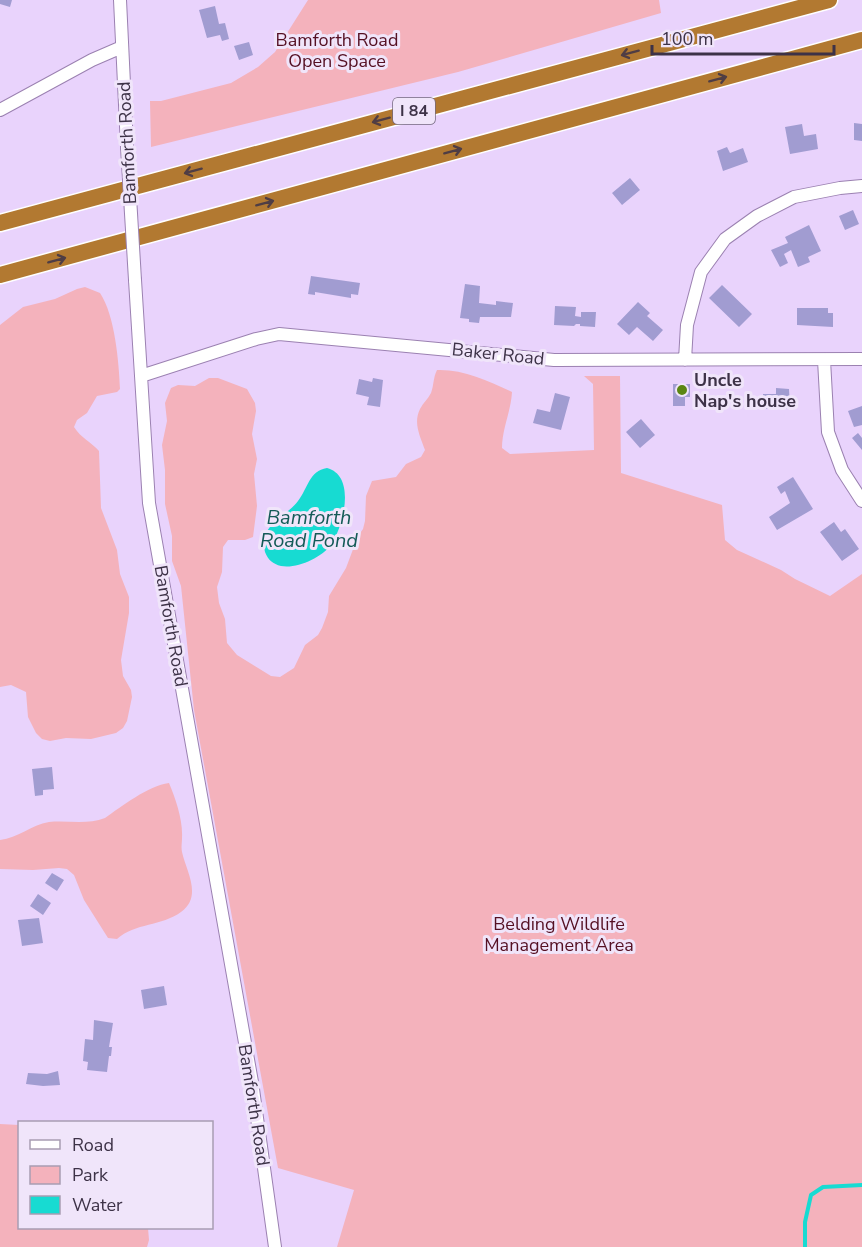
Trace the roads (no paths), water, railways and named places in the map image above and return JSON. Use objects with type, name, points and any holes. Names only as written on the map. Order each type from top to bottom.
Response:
[{"type":"highway","name":"I 84","points":[[0,223],[829,0]]},
{"type":"highway","points":[[0,274],[862,40]]},
{"type":"street","name":"Bamforth Road","points":[[120,0],[149,503],[252,1082],[275,1247]]},
{"type":"street","points":[[0,110],[92,60],[122,47]]},
{"type":"street","points":[[686,360],[687,325],[701,272],[725,239],[757,216],[794,197],[862,186]]},
{"type":"street","name":"Baker Road","points":[[141,376],[256,339],[279,334],[554,360],[862,359]]},
{"type":"street","points":[[824,360],[828,432],[843,470],[862,501]]},
{"type":"water","name":"Bamforth Road Pond","points":[[327,468],[336,473],[345,491],[343,515],[336,537],[327,550],[308,562],[294,566],[276,564],[265,552],[265,535],[269,528],[298,501],[313,476]]},
{"type":"waterway","points":[[805,1247],[805,1222],[811,1195],[823,1187],[862,1185]]},
{"type":"place","name":"Uncle Nap's house","points":[[682,390]]},
{"type":"park label","name":"Bamforth Road Open Space","points":[[337,50]]},
{"type":"park label","name":"Belding Wildlife Management Area","points":[[559,934]]}]
